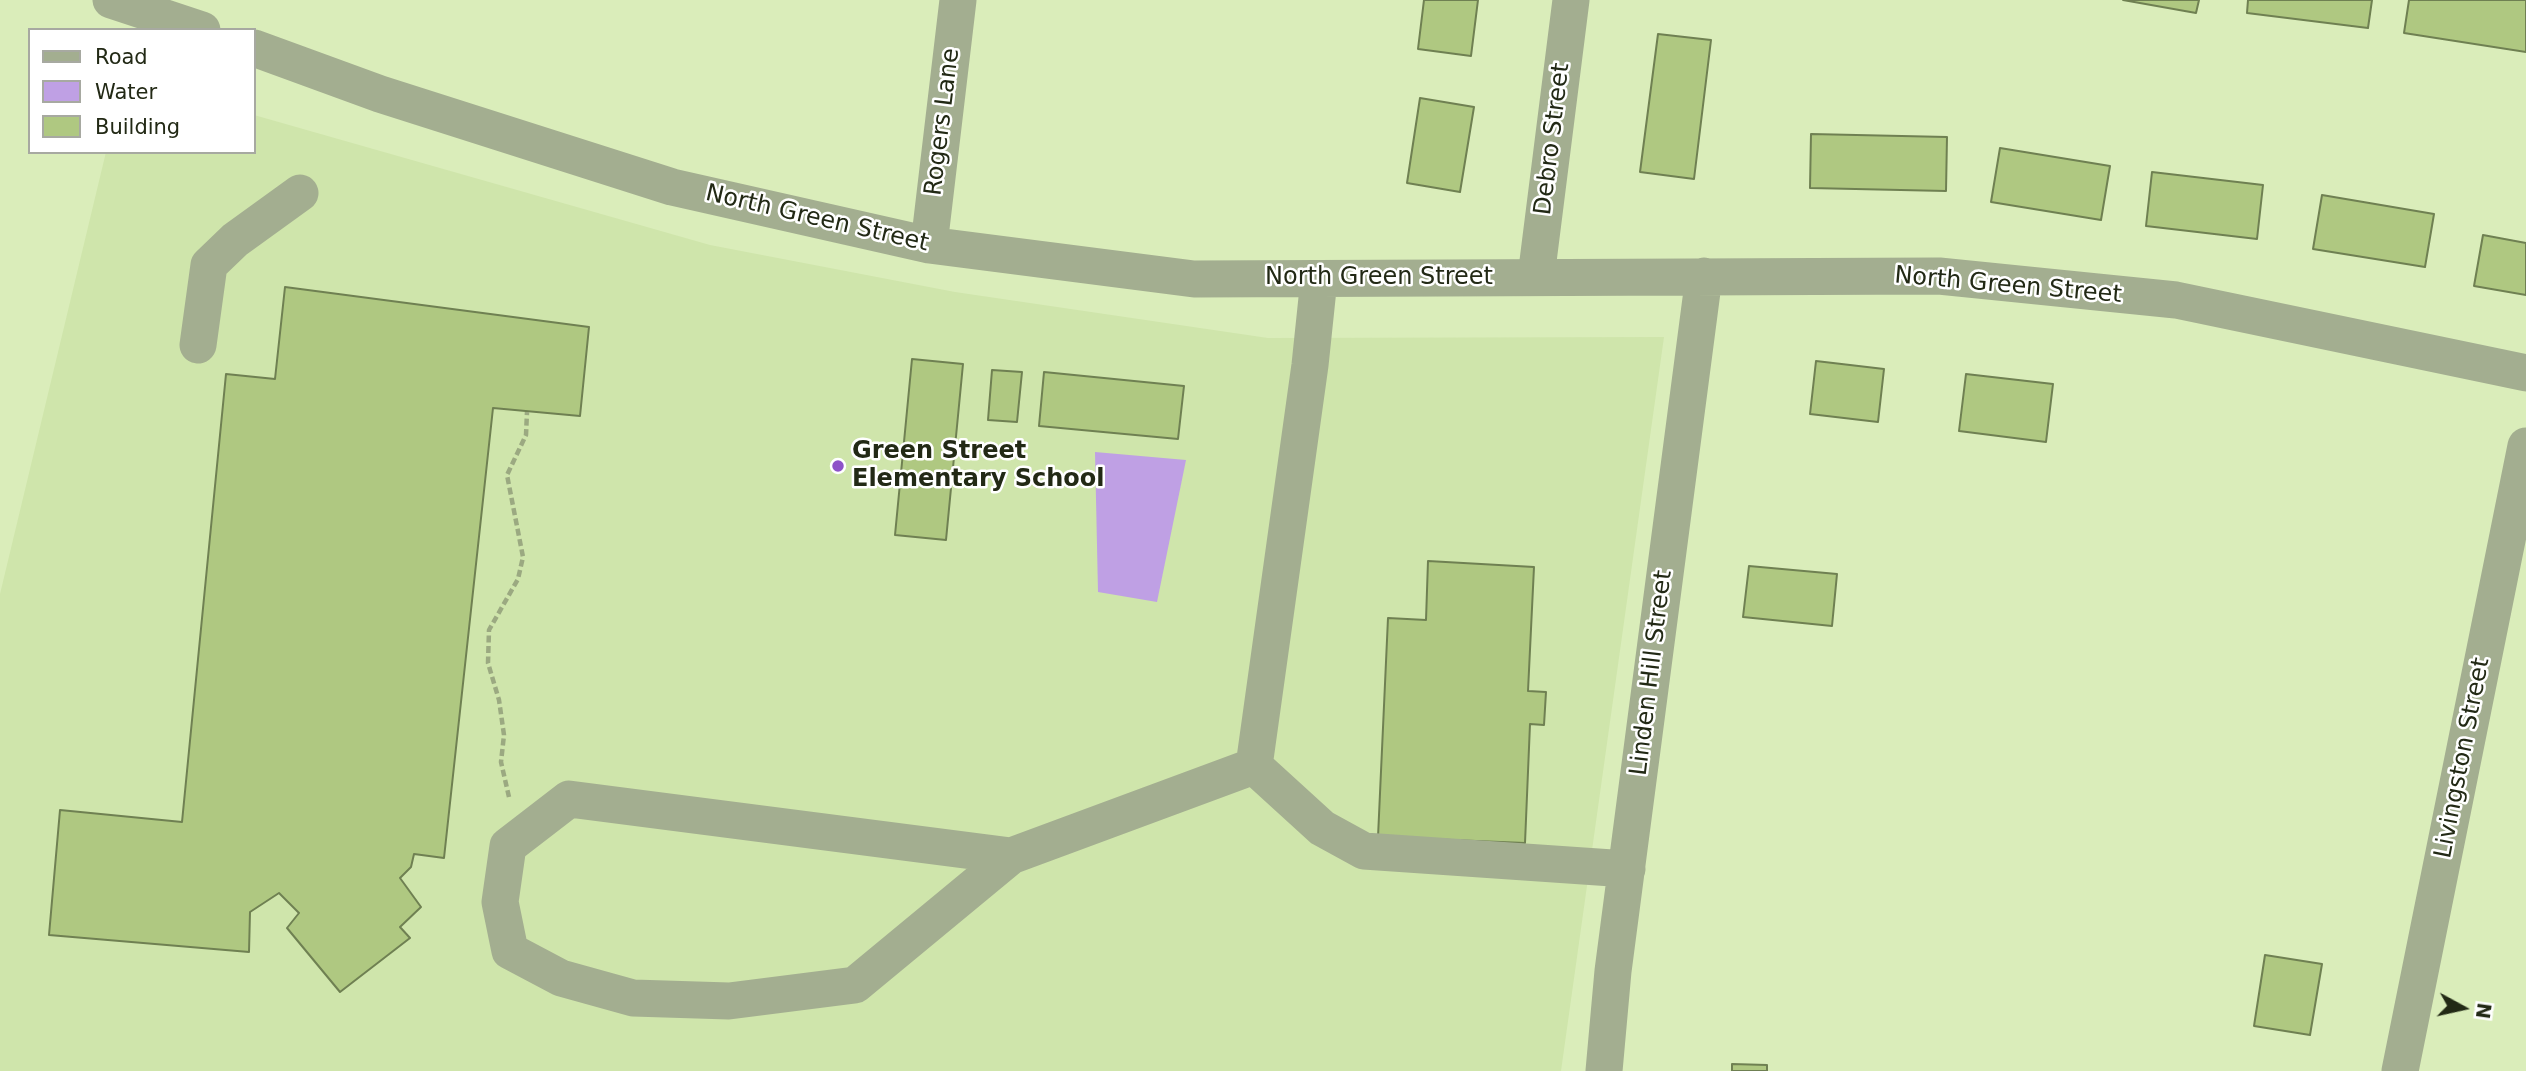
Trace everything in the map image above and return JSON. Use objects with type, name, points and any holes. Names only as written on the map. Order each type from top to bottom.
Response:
[{"type":"street","points":[[111,0],[196,28]]},
{"type":"street","name":"Rogers Lane","points":[[929,245],[958,0]]},
{"type":"street","name":"Debro Street","points":[[1536,277],[1571,0]]},
{"type":"street","name":"North Green Street","points":[[256,49],[380,94],[672,187],[929,245],[1194,279],[1939,276],[2176,300],[2526,373]]},
{"type":"street","points":[[198,345],[209,265],[235,240],[300,193]]},
{"type":"street","name":"Linden Hill Street","points":[[1604,1071],[1613,971],[1704,276]]},
{"type":"street","points":[[1254,766],[1310,365],[1319,279]]},
{"type":"street","name":"Livingston Street","points":[[2400,1071],[2526,446]]},
{"type":"street","points":[[1254,766],[1322,828],[1364,851],[1627,869]]},
{"type":"street","points":[[1011,856],[569,799],[508,846],[500,902],[510,951],[561,978],[633,998],[729,1001],[855,985],[1011,856],[1254,766]]},
{"type":"path","points":[[518,795],[508,797],[501,762],[504,735],[499,700],[488,663],[489,630],[518,579],[523,556],[507,475],[526,435],[527,412]]},
{"type":"shaded area","name":"Green Street Elementary School","points":[[256,116],[710,245],[955,292],[1268,338],[1664,337],[1561,1071],[0,1071],[0,594],[106,154],[256,154]]},
{"type":"water","points":[[1095,452],[1186,460],[1157,602],[1098,592]]},
{"type":"building","points":[[1424,0],[1478,0],[1471,56],[1418,49]]},
{"type":"building","points":[[2123,0],[2199,0],[2196,13]]},
{"type":"building","points":[[2248,0],[2372,0],[2368,28],[2247,13]]},
{"type":"building","points":[[2409,0],[2526,0],[2526,52],[2404,33]]},
{"type":"building","points":[[1658,34],[1711,40],[1694,179],[1640,172]]},
{"type":"building","points":[[1420,98],[1474,107],[1460,192],[1407,183]]},
{"type":"building","points":[[1811,134],[1947,137],[1946,191],[1810,188]]},
{"type":"building","points":[[2000,148],[2110,166],[2101,220],[1991,202]]},
{"type":"building","points":[[2152,172],[2263,185],[2257,239],[2146,226]]},
{"type":"building","points":[[2322,195],[2434,214],[2425,267],[2313,249]]},
{"type":"building","points":[[2483,235],[2526,243],[2526,295],[2474,286]]},
{"type":"building","points":[[285,287],[589,327],[580,416],[493,408],[444,858],[414,854],[411,867],[400,878],[421,907],[400,927],[410,938],[340,992],[287,928],[299,913],[279,893],[250,912],[249,952],[49,935],[60,810],[182,822],[226,374],[275,379]]},
{"type":"building","points":[[912,359],[963,364],[946,540],[895,535]]},
{"type":"building","points":[[1816,361],[1884,369],[1878,422],[1810,414]]},
{"type":"building","points":[[992,370],[1022,372],[1017,422],[988,420]]},
{"type":"building","points":[[1044,372],[1184,386],[1178,439],[1039,426]]},
{"type":"building","points":[[1966,374],[2053,384],[2046,442],[1959,431]]},
{"type":"building","points":[[1428,561],[1534,567],[1528,691],[1546,692],[1544,725],[1530,724],[1525,843],[1378,837],[1388,618],[1426,620]]},
{"type":"building","points":[[1749,566],[1837,574],[1832,626],[1743,617]]},
{"type":"building","points":[[2265,955],[2322,964],[2310,1035],[2254,1026]]},
{"type":"building","points":[[1732,1064],[1767,1065],[1767,1071],[1732,1071]]},
{"type":"place","name":"Green Street Elementary School","points":[[838,466]]}]
